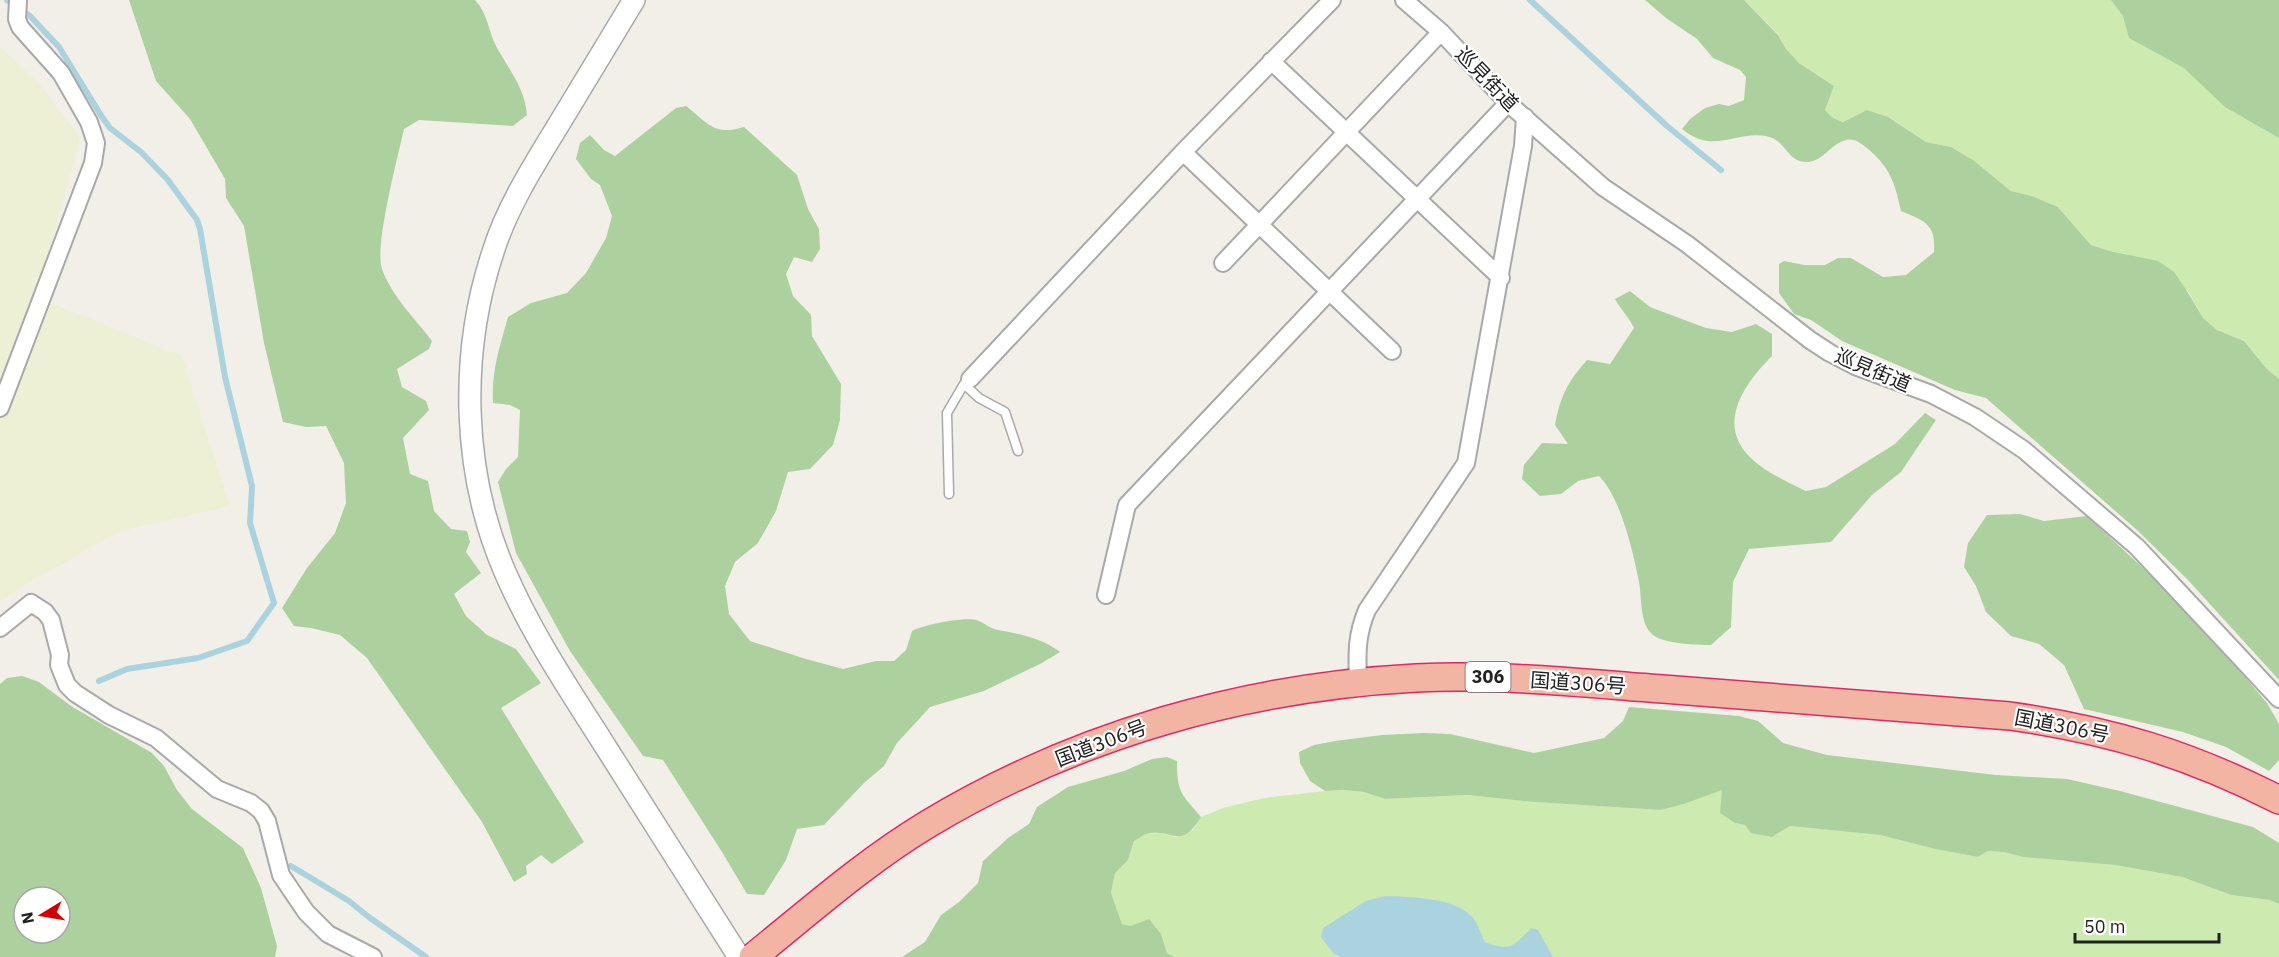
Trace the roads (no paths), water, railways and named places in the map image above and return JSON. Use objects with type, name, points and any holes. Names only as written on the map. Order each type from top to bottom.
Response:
[{"type":"highway","name":"国道306号","points":[[753,957],[880,855],[939,818],[994,788],[1038,768],[1113,737],[1206,709],[1298,690],[1358,683],[1427,678],[1523,678],[2010,716],[2063,723],[2139,742],[2231,775],[2279,800]]},
{"type":"street","points":[[0,408],[93,163],[96,143],[89,122],[61,74],[21,27],[17,19],[18,0]]},
{"type":"street","points":[[634,0],[521,188],[493,251],[476,321],[471,366],[470,416],[475,465],[485,517],[504,572],[556,668],[739,957]]},
{"type":"street","points":[[967,382],[1183,152],[1332,0]]},
{"type":"street","name":"巡見街道","points":[[1404,0],[1441,32],[1508,103],[1603,187],[1687,244],[1830,353],[1855,366],[1931,394],[1975,417],[2024,450],[2137,547],[2279,699]]},
{"type":"street","points":[[1223,263],[1441,32]]},
{"type":"street","points":[[1271,61],[1501,278]]},
{"type":"street","points":[[1106,595],[1127,505],[1508,103]]},
{"type":"street","points":[[1358,683],[1357,641],[1367,610],[1466,463],[1501,278],[1523,146],[1525,117]]},
{"type":"street","points":[[1183,152],[1392,351]]},
{"type":"street","points":[[0,628],[31,603],[45,612],[51,620],[60,655],[59,665],[67,685],[75,693],[109,715],[156,738],[217,789],[251,803],[261,811],[267,821],[281,875],[306,912],[328,934],[373,957]]},
{"type":"lane","points":[[949,494],[947,414],[967,382],[979,398],[1005,412],[1018,451]]},
{"type":"water","points":[[1385,896],[1431,899],[1455,905],[1474,919],[1485,942],[1500,947],[1516,943],[1531,928],[1538,930],[1553,957],[1341,957],[1333,953],[1321,937],[1323,928],[1366,901]]},
{"type":"waterway","points":[[7,0],[30,16],[59,47],[110,128],[141,152],[168,180],[197,220],[225,377],[252,486],[250,523],[274,603],[247,641],[198,658],[127,669],[99,681]]},
{"type":"waterway","points":[[1530,0],[1667,126],[1721,170]]},
{"type":"waterway","points":[[291,866],[349,901],[426,957]]}]
